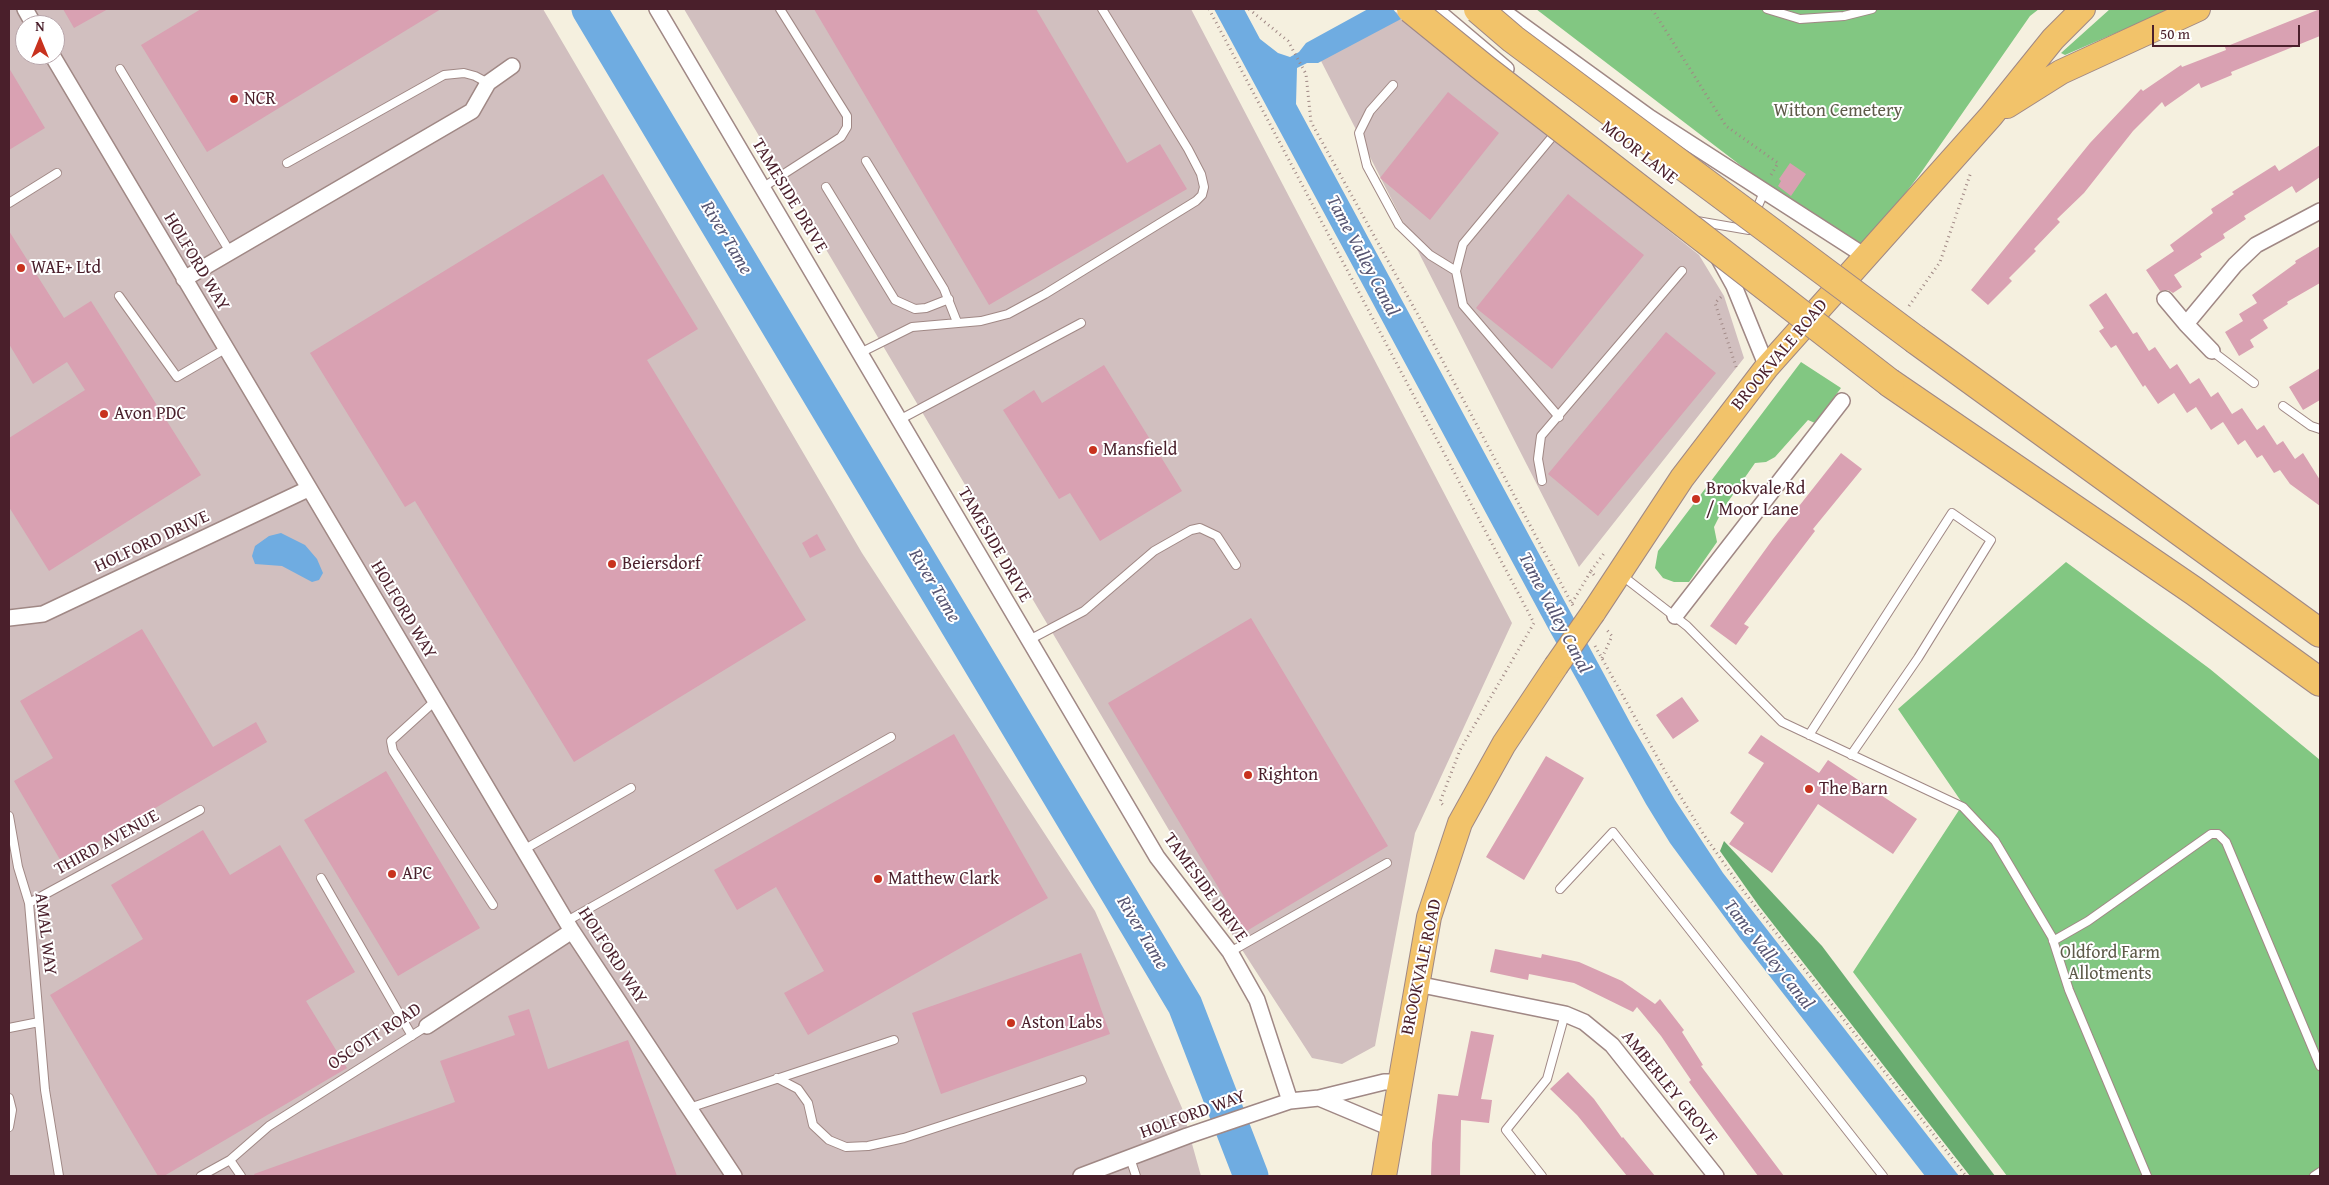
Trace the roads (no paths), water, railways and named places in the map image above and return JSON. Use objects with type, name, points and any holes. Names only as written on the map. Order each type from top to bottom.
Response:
[{"type":"highway","points":[[1411,9],[1484,69],[1890,383],[2194,591],[2320,682]]},
{"type":"highway","points":[[1478,9],[1513,39],[1916,340],[2320,632]]},
{"type":"main road","name":"BROOKVALE ROAD","points":[[1384,1176],[1429,917],[1460,823],[1504,744],[1556,666],[1585,614],[1613,582],[1682,478],[1767,367],[1991,116],[2053,39],[2083,9]]},
{"type":"main road","name":"BROOKVALE ROAD","points":[[1991,116],[2061,72],[2198,9]]},
{"type":"street","name":"TAMESIDE DRIVE","points":[[657,9],[1157,857],[1230,952],[1257,1000],[1290,1101]]},
{"type":"street","name":"MOOR LANE","points":[[1435,9],[1566,120],[1697,221],[1734,286],[1767,367]]},
{"type":"street","name":"MOOR LANE","points":[[1500,9],[1649,116],[1865,256]]},
{"type":"street","name":"HOLFORD WAY","points":[[58,65],[569,926],[734,1176]]},
{"type":"street","points":[[184,278],[472,111],[488,83],[512,66]]},
{"type":"street","points":[[2186,324],[2235,265],[2256,245],[2320,211]]},
{"type":"street","points":[[2165,299],[2212,351]]},
{"type":"street","points":[[1675,616],[1842,401]]},
{"type":"street","name":"HOLFORD DRIVE","points":[[9,618],[43,614],[308,489]]},
{"type":"street","name":"OSCOTT ROAD","points":[[426,1026],[569,926]]},
{"type":"street","name":"AMBERLEY GROVE","points":[[1417,984],[1566,1014],[1584,1022],[1612,1045],[1716,1176]]},
{"type":"street","name":"HOLFORD WAY","points":[[1081,1176],[1187,1136],[1290,1101],[1319,1098],[1384,1082],[1400,1082]]},
{"type":"street","name":"HOLFORD WAY","points":[[1319,1098],[1393,1129]]},
{"type":"lane","points":[[762,188],[841,137],[847,127],[847,116],[780,9]]},
{"type":"lane","points":[[860,353],[912,327],[981,321],[1008,314],[1045,294],[1196,202],[1202,195],[1204,187],[1201,174],[1188,149],[1102,9]]},
{"type":"lane","points":[[1767,9],[1800,19],[1844,16],[1872,9]]},
{"type":"lane","points":[[120,69],[230,252]]},
{"type":"lane","points":[[287,163],[444,75],[464,73],[488,83]]},
{"type":"lane","points":[[1393,85],[1370,111],[1359,133],[1367,166],[1399,224],[1430,255],[1456,271]]},
{"type":"lane","points":[[1559,417],[1463,305],[1456,271],[1463,244],[1566,120]]},
{"type":"lane","points":[[866,161],[949,299],[958,322]]},
{"type":"lane","points":[[9,203],[57,172]]},
{"type":"lane","points":[[826,187],[895,300],[915,310],[949,299]]},
{"type":"lane","points":[[1697,221],[1749,230],[1764,192]]},
{"type":"lane","points":[[1542,481],[1538,459],[1541,436],[1682,271]]},
{"type":"lane","points":[[119,296],[177,377],[225,349]]},
{"type":"lane","points":[[899,420],[1081,323]]},
{"type":"lane","points":[[2212,351],[2254,383]]},
{"type":"lane","points":[[2283,406],[2311,426],[2320,429]]},
{"type":"lane","points":[[1809,735],[1952,513],[1991,540],[1918,658],[1851,755]]},
{"type":"lane","points":[[1029,640],[1084,611],[1154,551],[1171,539],[1192,530],[1200,528],[1217,536],[1236,565]]},
{"type":"lane","points":[[1613,582],[1675,616],[1782,722],[1963,807],[1995,841],[2053,941],[2070,990],[2147,1176]]},
{"type":"lane","points":[[435,701],[391,741],[393,751],[493,905]]},
{"type":"lane","points":[[569,926],[891,737]]},
{"type":"lane","points":[[525,849],[631,788]]},
{"type":"lane","name":"THIRD AVENUE","points":[[29,903],[200,810]]},
{"type":"lane","name":"AMAL WAY","points":[[9,816],[18,867],[29,903],[45,1090],[59,1176]]},
{"type":"lane","points":[[1560,889],[1613,832],[1883,1176]]},
{"type":"lane","points":[[2053,941],[2088,921],[2211,834],[2218,834],[2226,842],[2320,1066]]},
{"type":"lane","points":[[1230,952],[1387,863]]},
{"type":"lane","points":[[321,878],[412,1036]]},
{"type":"lane","points":[[1542,1176],[1506,1130],[1547,1079],[1566,1014]]},
{"type":"lane","points":[[9,1028],[40,1022]]},
{"type":"lane","name":"OSCOTT ROAD","points":[[201,1176],[230,1160],[269,1126],[426,1026]]},
{"type":"lane","points":[[689,1108],[894,1040]]},
{"type":"lane","points":[[777,1078],[798,1089],[808,1103],[813,1125],[830,1140],[846,1147],[868,1146],[904,1138],[1082,1080]]},
{"type":"lane","points":[[9,1098],[12,1110],[9,1127]]},
{"type":"lane","points":[[1130,1158],[1136,1176]]},
{"type":"lane","points":[[230,1160],[242,1176]]},
{"type":"lane","points":[[2314,1176],[2320,1172]]},
{"type":"water","name":"Tame Valley Canal","points":[[1214,9],[1244,9],[1260,39],[1278,53],[1290,57],[1299,52],[1306,43],[1368,9],[1393,9],[1401,19],[1318,63],[1307,63],[1297,68],[1296,104],[1632,726],[1675,800],[1723,873],[1959,1176],[1925,1176],[1740,938],[1670,843],[1646,804],[1548,628]]},
{"type":"water","points":[[281,533],[305,545],[317,559],[323,573],[319,580],[312,582],[282,566],[255,564],[252,556],[255,546],[269,536]]},
{"type":"waterway","name":"River Tame","points":[[589,9],[1185,1005],[1251,1176]]},
{"type":"place","name":"NCR","points":[[234,99]]},
{"type":"place","name":"WAE+ Ltd","points":[[21,268]]},
{"type":"place","name":"Avon PDC","points":[[104,414]]},
{"type":"place","name":"Mansfield","points":[[1093,450]]},
{"type":"place","name":"Brookvale Rd / Moor Lane","points":[[1696,499]]},
{"type":"place","name":"Beiersdorf","points":[[612,564]]},
{"type":"place","name":"Righton","points":[[1248,775]]},
{"type":"place","name":"The Barn","points":[[1809,789]]},
{"type":"place","name":"APC","points":[[392,874]]},
{"type":"place","name":"Matthew Clark","points":[[878,879]]},
{"type":"place","name":"Aston Labs","points":[[1011,1023]]},
{"type":"park label","name":"Witton Cemetery","points":[[1838,111]]},
{"type":"park label","name":"Oldford Farm Allotments","points":[[2110,963]]}]
